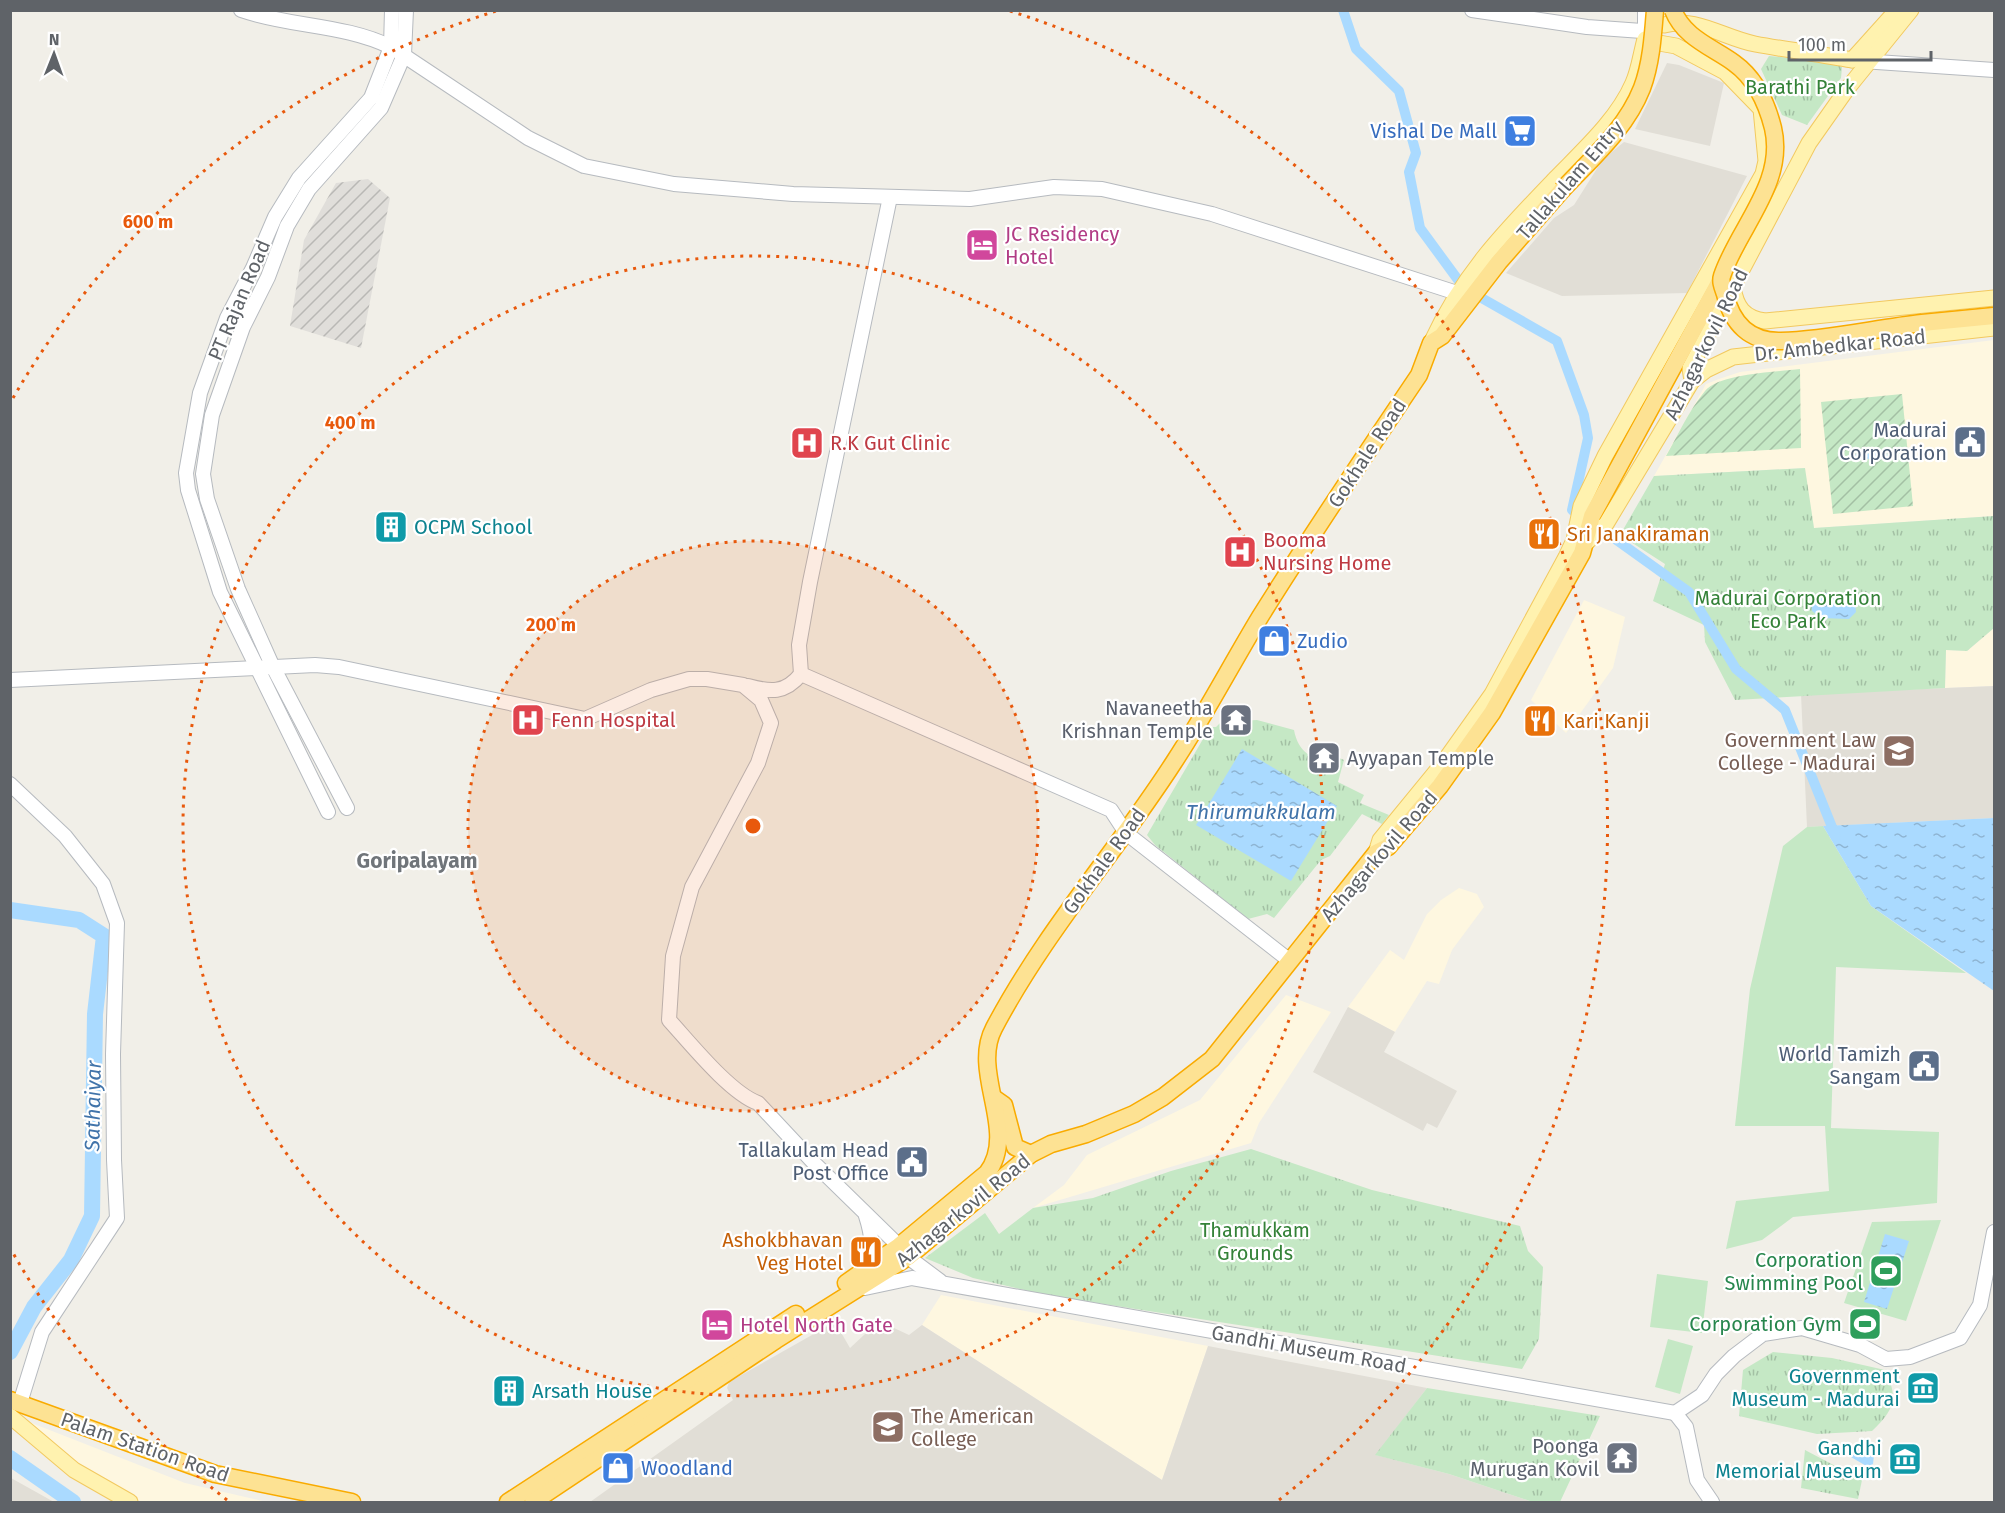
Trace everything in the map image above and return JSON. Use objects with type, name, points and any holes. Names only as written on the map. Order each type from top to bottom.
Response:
[{"type":"highway","name":"Tallakulam Entry","points":[[1431,343],[1445,331],[1467,289],[1610,140],[1642,88],[1656,23]]},
{"type":"highway","points":[[1588,526],[1646,417],[1727,283],[1771,177],[1775,154],[1773,130],[1762,97],[1751,80],[1736,64],[1687,33],[1656,23]]},
{"type":"highway","points":[[1727,283],[1733,317],[1742,330],[1756,338],[1781,341],[1995,316]]},
{"type":"highway","name":"Gokhale Road","points":[[999,1152],[988,1058],[993,1030],[1077,895],[1126,833],[1176,759],[1261,616],[1419,375],[1431,343]]},
{"type":"highway","name":"Azhagarkovil Road","points":[[533,1503],[903,1252],[1031,1154],[1051,1144],[1086,1134],[1134,1114],[1163,1096],[1212,1059],[1376,853],[1388,847],[1440,786],[1492,713],[1588,526]]},
{"type":"highway","name":"Gokhale Road","points":[[993,1097],[1004,1105],[1015,1147],[1031,1154]]},
{"type":"highway","name":"Azhagarkovil Road","points":[[903,1252],[987,1173],[996,1161],[999,1152]]},
{"type":"highway","name":"Azhagarkovil Road","points":[[508,1503],[752,1341],[852,1286]]},
{"type":"highway","name":"Palam Station Road","points":[[14,1406],[215,1474],[352,1503]]},
{"type":"main road","points":[[241,10],[263,18],[316,25],[376,40],[404,55],[528,138],[584,166],[674,184],[890,197],[970,199],[1053,187],[1102,189],[1212,214],[1467,289]]},
{"type":"main road","name":"PT Rajan Road","points":[[328,812],[220,592],[188,490],[186,473],[200,393],[227,318],[253,268],[275,217],[299,178],[371,98],[391,47],[392,10]]},
{"type":"main road","name":"PT Rajan Road","points":[[347,808],[272,665],[238,589],[207,499],[203,474],[212,416],[243,327],[268,277],[287,226],[309,189],[381,108],[404,55],[406,10]]},
{"type":"main road","points":[[1472,10],[1587,27],[1677,22],[1709,29],[1753,44],[1852,60],[1995,70]]},
{"type":"main road","points":[[1688,10],[1709,29]]},
{"type":"main road","points":[[1852,60],[1897,10]]},
{"type":"main road","name":"Azhagarkovil Road","points":[[1588,526],[1692,381],[1690,368],[1727,283],[1809,143],[1855,79],[1911,10]]},
{"type":"main road","name":"Gokhale Road","points":[[1431,343],[1467,289],[1484,254],[1590,142],[1619,106],[1634,83],[1656,23]]},
{"type":"main road","name":"Azhagarkovil Road","points":[[1588,526],[1605,456],[1763,174],[1766,160],[1761,109],[1725,72],[1676,46],[1656,23]]},
{"type":"main road","points":[[1852,60],[1855,79]]},
{"type":"main road","points":[[10,680],[36,677],[153,674],[272,665],[339,667],[585,719],[651,690],[689,679],[707,678],[774,692],[793,684],[801,674],[799,645],[810,582],[890,197]]},
{"type":"main road","name":"Dr. Ambedkar Road","points":[[1727,283],[1743,313],[1753,319],[1765,321],[1995,298]]},
{"type":"main road","name":"Dr. Ambedkar Road","points":[[1692,381],[1707,370],[1733,357],[1995,328]]},
{"type":"main road","points":[[801,674],[1111,810],[1126,833],[1290,961]]},
{"type":"main road","name":"Gandhi Museum Road","points":[[743,685],[761,700],[771,723],[758,763],[692,887],[673,956],[669,1020],[704,1059],[747,1099],[758,1102],[903,1252],[944,1284]]},
{"type":"main road","points":[[10,784],[64,836],[103,884],[117,923],[113,1077],[117,1218],[42,1332],[14,1406],[74,1470],[130,1503]]},
{"type":"main road","points":[[852,1286],[871,1255],[872,1234],[865,1213]]},
{"type":"main road","points":[[1712,1503],[1697,1480],[1686,1427],[1675,1413],[1702,1395],[1716,1374],[1734,1356],[1763,1334],[1802,1328],[1860,1345],[1886,1359],[1910,1357],[1960,1338],[1980,1305],[1995,1232]]},
{"type":"main road","name":"Gandhi Museum Road","points":[[852,1286],[912,1278],[1675,1413]]},
{"type":"main road","points":[[1694,1462],[1722,1503]]},
{"type":"shaded area","points":[[1667,63],[1679,65],[1724,83],[1710,146],[1635,129]]},
{"type":"shaded area","points":[[1624,142],[1747,176],[1687,293],[1562,296],[1506,273],[1554,218],[1574,205],[1603,159]]},
{"type":"shaded area","points":[[368,179],[390,198],[361,348],[290,326],[304,240],[336,183]]},
{"type":"shaded area","points":[[1994,340],[1994,516],[1814,528],[1804,468],[1654,476],[1706,384],[1740,372]]},
{"type":"shaded area","points":[[1584,600],[1625,617],[1613,668],[1566,733],[1531,700]]},
{"type":"shaded area","points":[[1994,628],[1994,686],[1945,688],[1946,650],[1967,651]]},
{"type":"shaded area","name":"Government Law College - Madurai","points":[[1994,686],[1994,818],[1807,827],[1801,694]]},
{"type":"shaded area","points":[[1459,888],[1477,894],[1484,907],[1452,950],[1439,984],[1427,981],[1395,1032],[1348,1007],[1390,950],[1404,960],[1427,914],[1441,900]]},
{"type":"shaded area","points":[[1286,995],[1331,1012],[1259,1123],[1251,1143],[1033,1208],[1064,1185],[1087,1155],[1200,1100]]},
{"type":"shaded area","points":[[1348,1007],[1395,1032],[1384,1052],[1457,1091],[1437,1128],[1427,1123],[1423,1131],[1313,1072]]},
{"type":"shaded area","points":[[941,1295],[1208,1346],[1162,1480],[922,1325]]},
{"type":"shaded area","name":"The American College","points":[[879,1321],[909,1335],[922,1325],[1162,1480],[1208,1346],[1427,1388],[1376,1455],[1449,1474],[1533,1502],[590,1502],[733,1400],[727,1388],[729,1382],[835,1322],[850,1348]]},
{"type":"shaded area","points":[[29,1422],[185,1483],[267,1502],[136,1502],[49,1449]]},
{"type":"shaded area","points":[[11,1478],[54,1502],[11,1502]]},
{"type":"green space","name":"Barathi Park","points":[[1769,56],[1832,62],[1842,67],[1841,78],[1807,125],[1782,115],[1761,69]]},
{"type":"green space","points":[[1800,369],[1801,448],[1666,456],[1694,406],[1712,385],[1750,374]]},
{"type":"green space","points":[[1902,394],[1913,506],[1833,514],[1821,402]]},
{"type":"green space","name":"Madurai Corporation Eco Park","points":[[1805,468],[1814,528],[1994,516],[1994,628],[1967,651],[1946,650],[1945,688],[1735,700],[1705,642],[1704,625],[1653,601],[1665,564],[1620,535],[1654,476]]},
{"type":"green space","points":[[1257,720],[1294,730],[1299,744],[1312,757],[1332,762],[1337,757],[1344,760],[1338,782],[1364,795],[1360,803],[1389,815],[1382,824],[1362,814],[1330,856],[1321,860],[1274,918],[1267,914],[1248,919],[1155,845],[1147,835],[1210,727],[1216,727],[1221,722]]},
{"type":"green space","points":[[1823,826],[1871,906],[1966,973],[1836,967],[1831,1128],[1939,1132],[1937,1203],[1793,1217],[1762,1240],[1726,1249],[1736,1201],[1829,1191],[1825,1126],[1735,1126],[1750,989],[1783,846],[1807,827]]},
{"type":"green space","name":"Thamukkam Grounds","points":[[1251,1149],[1372,1190],[1520,1226],[1528,1251],[1543,1267],[1539,1339],[1522,1369],[1046,1295],[973,1278],[925,1258],[985,1213],[999,1234],[1033,1208],[1093,1198],[1171,1171]]},
{"type":"green space","points":[[1941,1220],[1906,1321],[1844,1303],[1872,1222]]},
{"type":"green space","points":[[1657,1274],[1708,1281],[1702,1333],[1650,1327]]},
{"type":"green space","points":[[1668,1339],[1693,1346],[1680,1394],[1655,1387]]},
{"type":"green space","points":[[1773,1352],[1832,1358],[1885,1370],[1892,1389],[1892,1404],[1885,1417],[1872,1431],[1817,1434],[1739,1416],[1743,1370]]},
{"type":"green space","points":[[1427,1388],[1600,1416],[1560,1502],[1533,1502],[1449,1474],[1375,1455]]},
{"type":"green space","points":[[1805,1450],[1862,1480],[1858,1499],[1801,1488]]},
{"type":"water","points":[[1885,452],[1888,456],[1886,459],[1848,459],[1847,456],[1851,455]]},
{"type":"water","points":[[1821,593],[1848,595],[1855,602],[1856,612],[1849,619],[1821,618],[1812,611],[1811,602]]},
{"type":"water","name":"Thirumukkulam","points":[[1242,749],[1337,806],[1291,881],[1196,825]]},
{"type":"water","points":[[1994,818],[1994,991],[1871,906],[1823,826]]},
{"type":"water","name":"Corporation Swimming Pool","points":[[1885,1234],[1909,1241],[1887,1309],[1864,1302]]},
{"type":"water","points":[[1871,1444],[1875,1446],[1873,1464],[1868,1467],[1839,1450]]},
{"type":"waterway","points":[[1343,10],[1356,49],[1399,91],[1416,153],[1409,172],[1420,228],[1464,288],[1557,341],[1584,415],[1588,438],[1572,510],[1584,518]]},
{"type":"waterway","points":[[1597,526],[1689,592],[1736,669],[1785,710],[1836,837]]},
{"type":"waterway","name":"Sathaiyar","points":[[10,910],[79,920],[104,936],[95,1014],[92,1216],[71,1260],[34,1307],[10,1352]]},
{"type":"waterway","name":"Sathaiyar","points":[[10,1458],[73,1502]]},
{"type":"place","name":"Vishal De Mall","points":[[1520,131]]},
{"type":"place","name":"JC Residency Hotel","points":[[982,245]]},
{"type":"place","name":"Madurai Corporation","points":[[1970,442]]},
{"type":"place","name":"R.K Gut Clinic","points":[[807,443]]},
{"type":"place","name":"OCPM School","points":[[391,527]]},
{"type":"place","name":"Sri Janakiraman","points":[[1544,534]]},
{"type":"place","name":"Booma Nursing Home","points":[[1240,552]]},
{"type":"place","name":"Zudio","points":[[1274,641]]},
{"type":"place","name":"Fenn Hospital","points":[[528,720]]},
{"type":"place","name":"Navaneetha Krishnan Temple","points":[[1236,720]]},
{"type":"place","name":"Kari Kanji","points":[[1540,721]]},
{"type":"place","name":"Government Law College - Madurai","points":[[1899,751]]},
{"type":"place","name":"Ayyapan Temple","points":[[1324,758]]},
{"type":"place","name":"World Tamizh Sangam","points":[[1924,1066]]},
{"type":"place","name":"Tallakulam Head Post Office","points":[[912,1162]]},
{"type":"place","name":"Ashokbhavan Veg Hotel","points":[[866,1252]]},
{"type":"place","name":"Corporation Swimming Pool","points":[[1886,1271]]},
{"type":"place","name":"Corporation Gym","points":[[1865,1324]]},
{"type":"place","name":"Hotel North Gate","points":[[717,1325]]},
{"type":"place","name":"Government Museum - Madurai","points":[[1923,1388]]},
{"type":"place","name":"Arsath House","points":[[509,1391]]},
{"type":"place","name":"The American College","points":[[888,1427]]},
{"type":"place","name":"Poonga Murugan Kovil","points":[[1622,1458]]},
{"type":"place","name":"Gandhi Memorial Museum","points":[[1905,1459]]},
{"type":"place","name":"Woodland","points":[[618,1468]]},
{"type":"district","name":"Goripalayam","points":[[417,861]]}]
